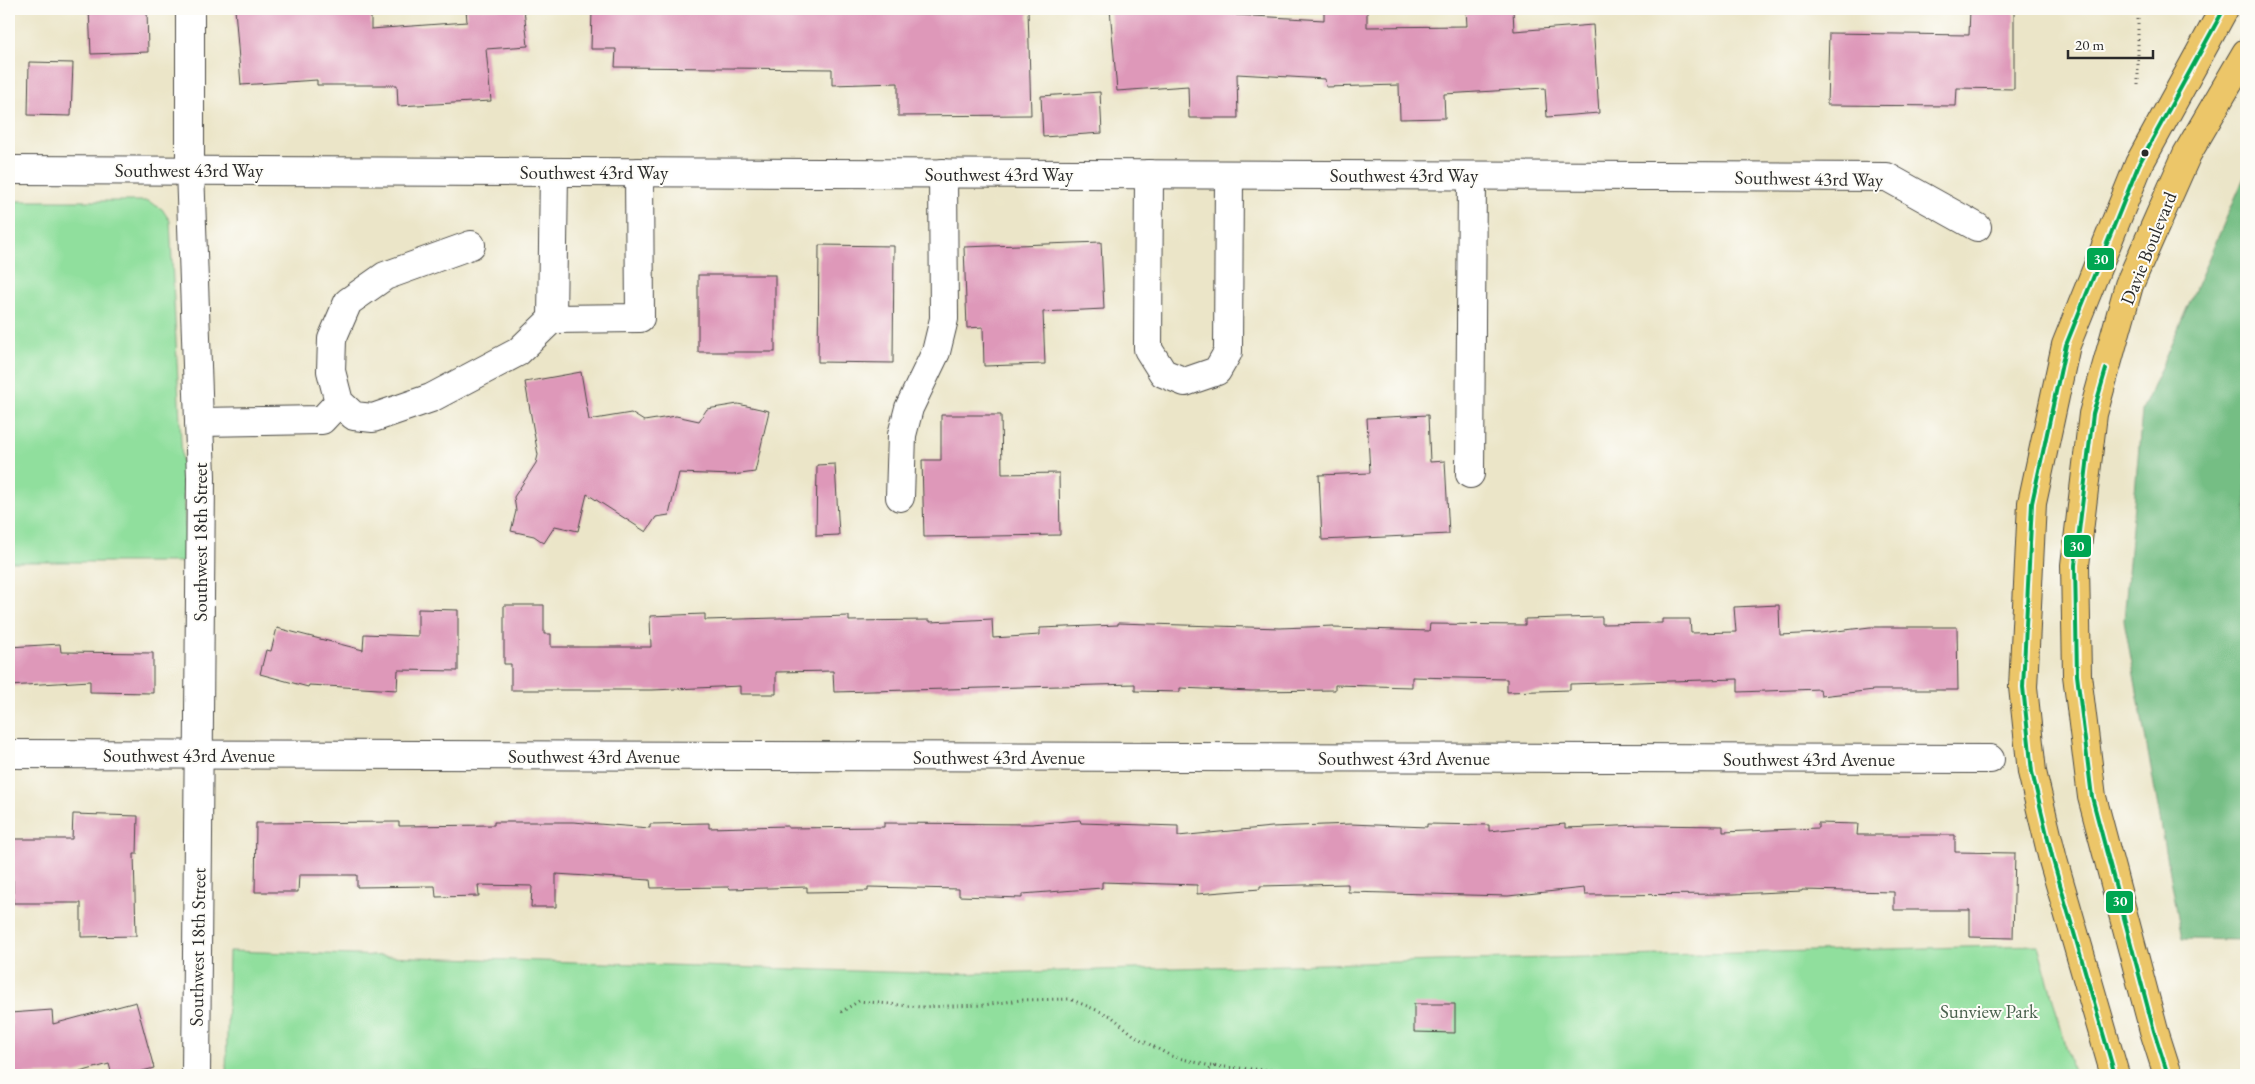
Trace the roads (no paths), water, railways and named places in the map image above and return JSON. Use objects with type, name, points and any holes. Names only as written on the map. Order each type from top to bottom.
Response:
[{"type":"main road","points":[[2115,1075],[2053,860],[2032,772],[2023,687],[2032,503],[2066,345],[2138,164],[2224,9]]},
{"type":"main road","name":"Davie Boulevard","points":[[2168,1075],[2154,1032],[2092,797],[2077,675],[2075,565],[2093,414],[2129,285],[2187,154],[2246,53]]},
{"type":"street","name":"Southwest 18th Street","points":[[190,9],[190,170],[201,477],[196,1075]]},
{"type":"street","name":"Southwest 43rd Way","points":[[9,170],[1887,177],[1977,227]]},
{"type":"street","points":[[470,245],[385,276],[348,302],[332,339],[332,371],[339,402],[354,416],[373,418],[430,398],[518,352],[552,318],[554,172]]},
{"type":"street","points":[[552,318],[640,318],[639,172]]},
{"type":"street","points":[[900,497],[902,435],[910,408],[936,352],[944,319],[943,173]]},
{"type":"street","points":[[1149,174],[1148,349],[1163,373],[1185,382],[1217,371],[1228,352],[1229,175]]},
{"type":"street","points":[[1470,474],[1472,176]]},
{"type":"street","points":[[199,422],[322,420],[339,402]]},
{"type":"street","name":"Southwest 43rd Avenue","points":[[9,754],[1990,760]]},
{"type":"park label","name":"Sunview Park","points":[[1989,1011]]}]
